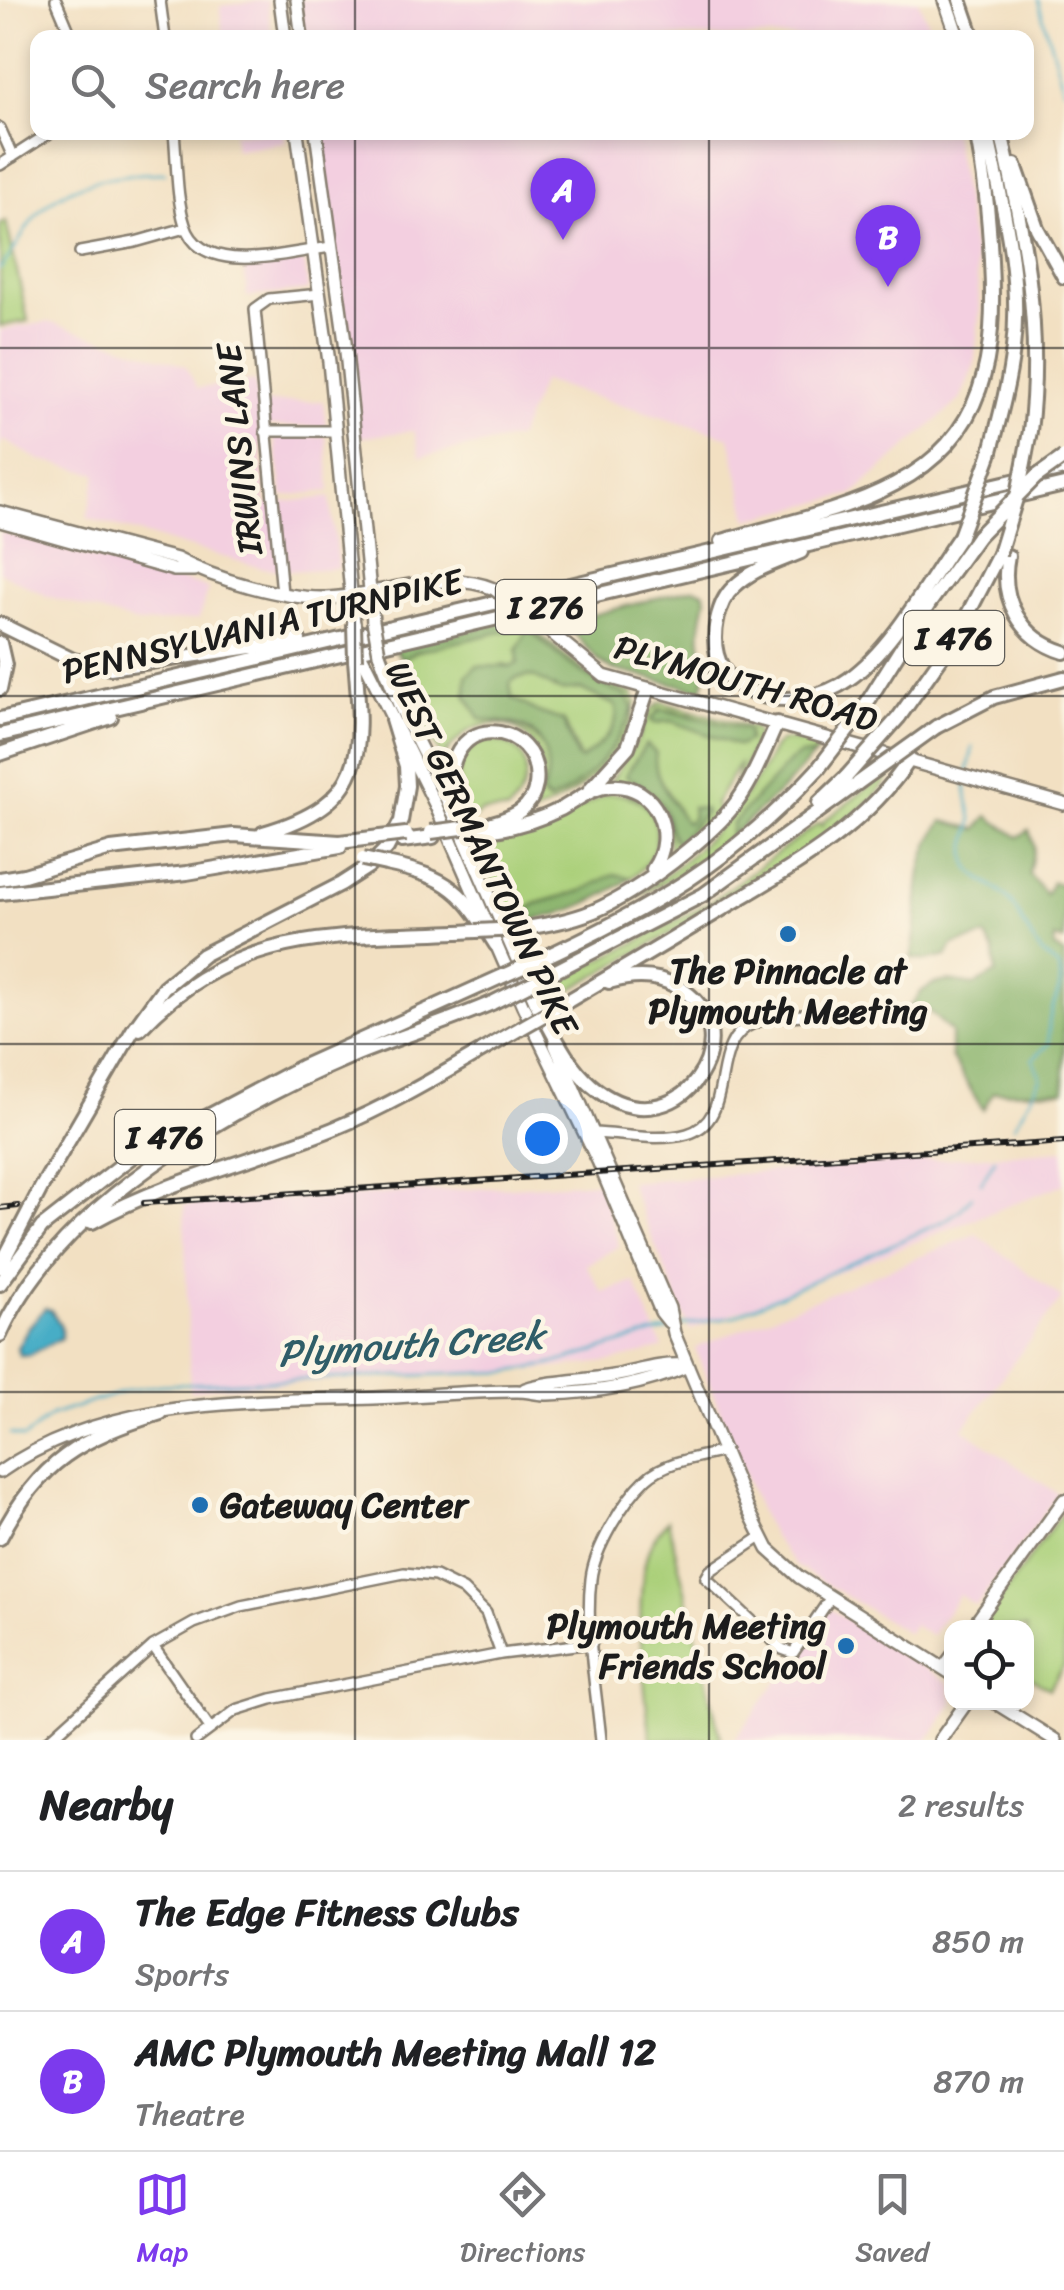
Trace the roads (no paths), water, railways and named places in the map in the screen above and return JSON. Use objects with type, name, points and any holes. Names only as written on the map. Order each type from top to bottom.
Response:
[{"type":"highway","points":[[945,0],[954,30]]},
{"type":"highway","points":[[960,0],[970,30]]},
{"type":"highway","points":[[639,569],[685,550],[873,495],[915,472],[962,424],[990,359],[993,328],[988,208],[977,140]]},
{"type":"highway","name":"I 476","points":[[0,1284],[42,1227],[109,1172],[171,1133],[618,922],[691,881],[755,833],[818,769],[858,717],[929,604],[990,455],[1014,348],[1015,311],[1012,257],[989,140]]},
{"type":"highway","points":[[1004,140],[1022,229],[1037,351],[1025,488],[1004,555],[1006,580],[1016,614],[1035,639],[1064,652]]},
{"type":"highway","points":[[1005,140],[1038,228],[1064,277]]},
{"type":"highway","points":[[929,604],[978,536],[1036,477],[1064,457]]},
{"type":"highway","name":"PENNSYLVANIA TURNPIKE","points":[[0,719],[1064,468]]},
{"type":"highway","name":"PENNSYLVANIA TURNPIKE","points":[[0,735],[1064,486]]},
{"type":"highway","points":[[841,536],[753,573],[736,584],[723,600],[716,627],[718,654],[728,674],[746,690],[763,698],[792,700],[826,691],[852,677],[885,643],[960,536]]},
{"type":"highway","name":"I 476","points":[[0,1335],[28,1286],[98,1208],[222,1121],[302,1073],[440,1026],[672,913],[778,842],[852,779],[956,634],[1004,555]]},
{"type":"highway","points":[[0,624],[74,660],[122,668],[415,622]]},
{"type":"highway","points":[[256,835],[314,812],[344,784],[360,736],[354,624]]},
{"type":"highway","points":[[0,643],[5,665],[0,689]]},
{"type":"highway","points":[[852,779],[936,726],[994,698],[1064,678]]},
{"type":"highway","points":[[582,796],[628,747],[648,689]]},
{"type":"highway","points":[[0,754],[159,704],[165,697]]},
{"type":"highway","points":[[0,1267],[118,1056],[164,987],[203,955],[341,884],[380,858],[397,833],[407,786],[404,757],[392,720]]},
{"type":"highway","points":[[118,1056],[141,1027],[176,996],[204,975],[250,952],[328,939],[519,929],[580,916],[633,888],[725,816],[747,786],[776,724]]},
{"type":"highway","points":[[452,810],[448,780],[457,752],[480,734],[511,736],[533,760],[535,790],[521,812],[486,828]]},
{"type":"highway","points":[[68,1237],[145,1196],[306,1140],[372,1112],[521,1028],[813,854],[863,815],[891,787],[910,760]]},
{"type":"highway","points":[[0,893],[168,875],[379,840],[486,828],[543,818],[599,788],[623,786],[648,798],[660,815],[664,835],[662,856],[633,888]]},
{"type":"highway","points":[[0,879],[112,849],[256,835],[340,842],[379,840]]},
{"type":"highway","points":[[284,857],[328,854],[432,876],[452,888],[473,909],[496,945]]},
{"type":"highway","points":[[0,867],[20,872],[44,869]]},
{"type":"highway","points":[[536,1002],[575,1068],[613,1100],[638,1107],[664,1106],[695,1085],[706,1067],[710,1044],[707,1021],[693,997],[672,983],[638,976],[583,992]]},
{"type":"highway","points":[[0,1538],[34,1481],[59,1457],[101,1433],[161,1413]]},
{"type":"main road","points":[[280,0],[284,30]]},
{"type":"main road","points":[[297,0],[301,30]]},
{"type":"main road","name":"WEST GERMANTOWN PIKE","points":[[298,140],[336,431],[354,624]]},
{"type":"main road","name":"WEST GERMANTOWN PIKE","points":[[317,140],[373,621],[379,652],[400,707],[452,810],[594,1134],[761,1537],[778,1560],[944,1669]]},
{"type":"main road","name":"PLYMOUTH ROAD","points":[[0,512],[177,559],[198,570],[282,593],[319,598],[352,596],[453,581],[494,589],[594,669],[648,689],[1064,804]]},
{"type":"main road","name":"PLYMOUTH ROAD","points":[[0,521],[174,570],[198,570]]},
{"type":"main road","name":"WEST GERMANTOWN PIKE","points":[[358,658],[434,804],[598,1161],[661,1312],[673,1329]]},
{"type":"main road","points":[[666,1364],[673,1329]]},
{"type":"main road","points":[[521,1390],[666,1364],[688,1366]]},
{"type":"main road","points":[[0,1472],[73,1433],[161,1413],[264,1402],[521,1390],[542,1394],[611,1388],[688,1366]]},
{"type":"main road","points":[[978,1620],[1064,1500]]},
{"type":"main road","points":[[940,1740],[961,1710]]},
{"type":"main road","points":[[1007,1710],[1056,1740]]},
{"type":"street","points":[[56,0],[69,30]]},
{"type":"street","points":[[160,0],[164,30]]},
{"type":"street","points":[[0,128],[12,157]]},
{"type":"street","points":[[0,165],[39,140]]},
{"type":"street","points":[[175,140],[185,228],[195,243],[212,255],[233,260],[332,247]]},
{"type":"street","points":[[80,252],[185,228]]},
{"type":"street","name":"IRWINS LANE","points":[[282,593],[254,309],[270,298],[320,294]]},
{"type":"street","points":[[265,431],[336,431]]},
{"type":"street","points":[[594,1134],[684,1135],[703,1128],[715,1110],[725,1060],[735,1036],[753,1024],[777,1018],[901,1016]]},
{"type":"street","points":[[601,1740],[592,1643],[591,1577],[602,1542],[647,1478],[674,1464],[725,1451]]},
{"type":"street","points":[[761,1537],[710,1571],[706,1578],[782,1648],[792,1652],[831,1597]]},
{"type":"street","points":[[49,1740],[153,1646],[194,1623],[240,1606],[404,1574],[435,1576],[464,1590],[486,1612],[501,1654]]},
{"type":"street","points":[[196,1740],[236,1710],[272,1698],[501,1654],[592,1643]]},
{"type":"street","points":[[153,1646],[210,1728]]},
{"type":"water","points":[[45,1308],[51,1310],[61,1327],[61,1338],[30,1355],[19,1355],[17,1348],[28,1328]]},
{"type":"waterway","points":[[1038,0],[1064,90]]},
{"type":"waterway","points":[[0,269],[35,217],[62,195],[113,177],[165,173]]},
{"type":"waterway","name":"Plymouth Creek","points":[[967,775],[973,747]]},
{"type":"waterway","name":"Plymouth Creek","points":[[966,782],[972,820],[966,849],[969,866],[1009,900],[1036,945],[1059,967],[1060,987],[1049,1020],[1049,1044],[1033,1059],[1041,1078],[1014,1126]]},
{"type":"waterway","name":"Plymouth Creek","points":[[981,1183],[995,1159]]},
{"type":"waterway","name":"Plymouth Creek","points":[[677,1326],[734,1316],[944,1221],[972,1196]]},
{"type":"waterway","name":"Plymouth Creek","points":[[10,1434],[24,1438],[52,1415],[126,1391],[159,1385],[507,1372],[549,1365],[670,1329]]},
{"type":"railway","points":[[144,1203],[1064,1142]]},
{"type":"railway","points":[[0,1208],[18,1206]]},
{"type":"place","name":"The Edge Fitness Clubs","points":[[563,240]]},
{"type":"place","name":"AMC Plymouth Meeting Mall 12","points":[[888,287]]},
{"type":"place","name":"The Pinnacle at Plymouth Meeting","points":[[788,934]]},
{"type":"place","name":"Gateway Center","points":[[200,1505]]},
{"type":"place","name":"Plymouth Meeting Friends School","points":[[846,1646]]}]
